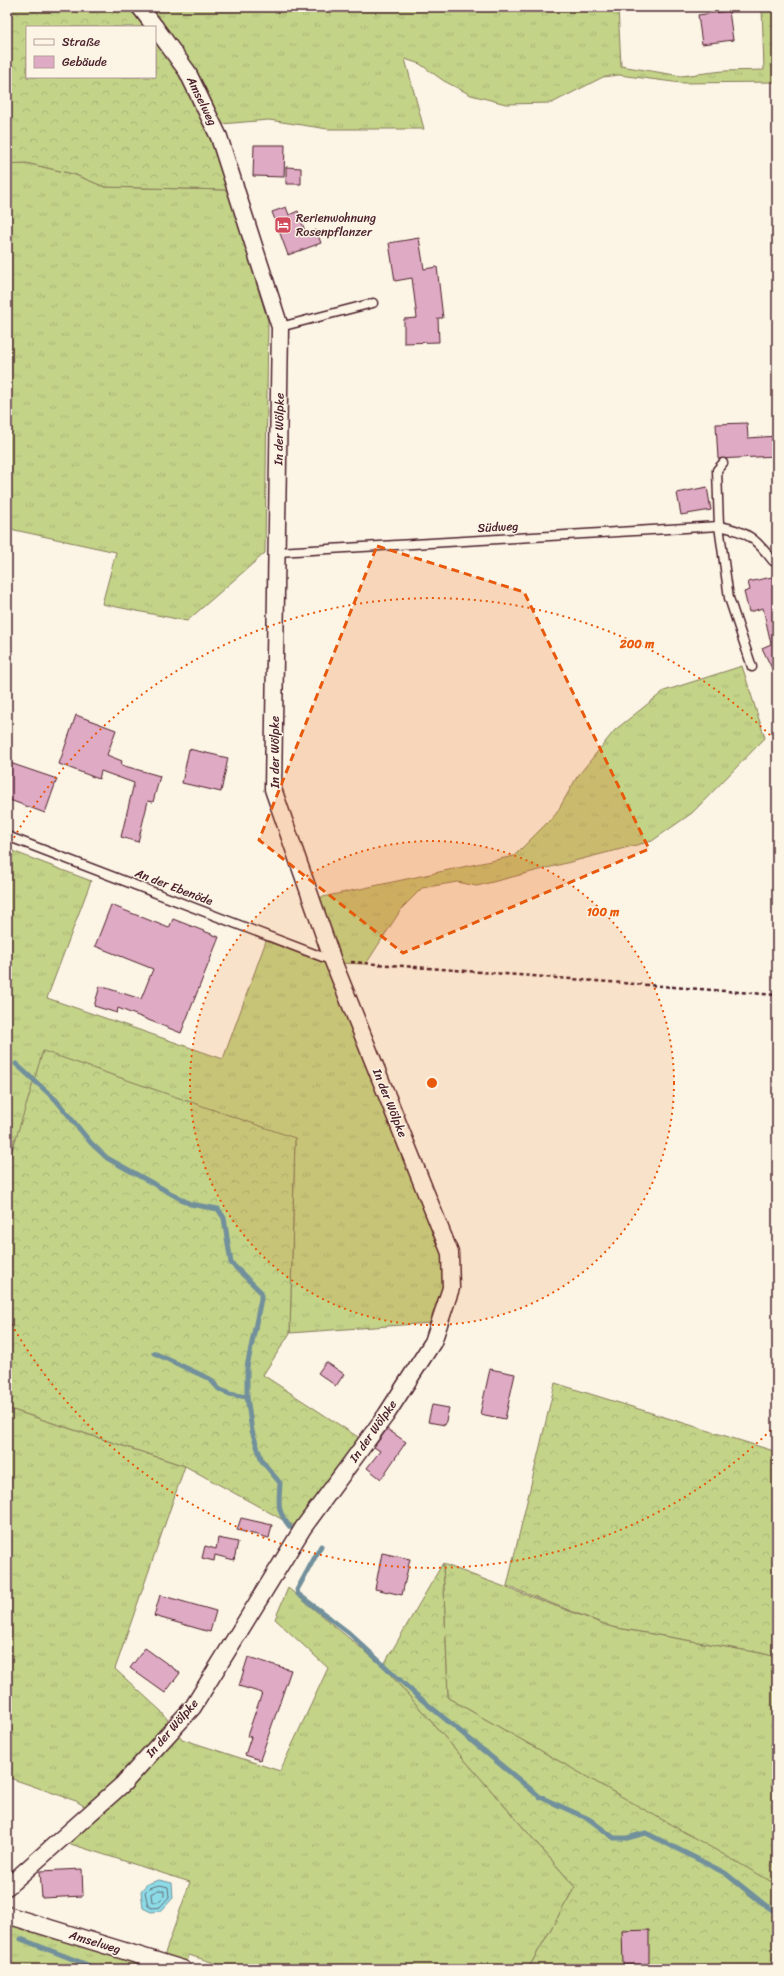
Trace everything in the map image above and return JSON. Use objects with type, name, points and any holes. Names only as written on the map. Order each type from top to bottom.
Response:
[{"type":"street","name":"Amselweg","points":[[140,7],[154,26]]},
{"type":"street","name":"Amselweg","points":[[156,28],[187,71],[219,137],[234,183]]},
{"type":"street","name":"In der Wölpke","points":[[7,1887],[122,1784],[193,1707],[303,1528],[386,1415],[433,1342],[451,1288],[450,1253],[333,961],[273,789],[278,552],[280,327],[234,183]]},
{"type":"street","name":"Amselweg","points":[[7,1915],[183,1969]]},
{"type":"lane","points":[[280,327],[373,303]]},
{"type":"lane","points":[[723,463],[717,470],[719,526],[729,598],[752,666]]},
{"type":"lane","name":"Südweg","points":[[278,552],[719,526],[738,529],[758,543],[773,561]]},
{"type":"lane","name":"An der Ebenöde","points":[[7,836],[333,961]]},
{"type":"path","points":[[333,961],[777,995]]},
{"type":"highlighted area","points":[[377,546],[524,592],[649,849],[403,953],[259,840]]},
{"type":"green space","points":[[7,7],[131,7],[145,26],[26,26],[26,78],[156,78],[156,40],[185,78],[214,137],[228,190],[105,187],[73,174],[26,163],[7,164]]},
{"type":"green space","points":[[131,7],[618,7],[621,66],[681,76],[723,71],[764,70],[762,7],[777,7],[777,82],[681,83],[619,75],[603,77],[552,103],[506,104],[471,95],[444,81],[420,64],[405,59],[424,129],[328,129],[269,120],[209,125],[185,78],[156,40],[156,26],[145,26]]},
{"type":"green space","points":[[26,163],[73,174],[105,187],[228,190],[268,321],[265,553],[187,621],[102,604],[116,552],[10,529],[7,539],[7,164]]},
{"type":"green space","points":[[742,666],[765,738],[692,813],[652,841],[477,886],[457,882],[422,888],[402,908],[366,964],[338,963],[458,1253],[458,1292],[445,1328],[430,1323],[290,1333],[295,1138],[15,1138],[7,1167],[7,849],[91,881],[47,998],[223,1059],[266,941],[329,963],[304,901],[514,856],[556,814],[577,777],[615,730],[664,691]]},
{"type":"green space","points":[[43,1051],[295,1138],[290,1333],[263,1375],[361,1439],[296,1527],[185,1466],[7,1408],[7,1167]]},
{"type":"green space","points":[[555,1383],[777,1452],[777,1657],[612,1627],[507,1586]]},
{"type":"green space","points":[[7,1408],[185,1466],[115,1669],[161,1711],[182,1739],[280,1771],[328,1668],[275,1619],[288,1588],[383,1666],[575,1887],[528,1969],[233,1969],[189,1955],[185,1969],[7,1969],[7,1909],[164,1956],[190,1882],[55,1839],[92,1811],[76,1801],[7,1777]]},
{"type":"green space","points":[[443,1563],[448,1698],[772,1882],[777,1873],[777,1969],[528,1969],[575,1887],[383,1666]]},
{"type":"green space","points":[[443,1564],[612,1627],[777,1657],[777,1873],[772,1883],[448,1698]]},
{"type":"water","points":[[159,1880],[172,1883],[173,1898],[161,1911],[151,1912],[143,1908],[141,1891],[147,1884]]},
{"type":"building","points":[[729,11],[733,40],[702,44],[698,15]]},
{"type":"building","points":[[254,145],[285,145],[284,177],[253,176]]},
{"type":"building","points":[[286,167],[301,168],[301,184],[286,184]]},
{"type":"building","points":[[286,207],[289,215],[298,211],[306,234],[316,230],[321,243],[288,255],[272,212]]},
{"type":"building","points":[[419,238],[424,269],[437,267],[443,318],[438,318],[439,342],[404,343],[404,319],[417,318],[412,278],[395,281],[389,243]]},
{"type":"building","points":[[747,423],[748,438],[777,436],[777,456],[718,459],[716,424]]},
{"type":"building","points":[[707,487],[711,510],[681,515],[677,493]]},
{"type":"building","points":[[777,576],[777,679],[762,648],[771,644],[763,608],[749,612],[744,592],[750,590],[748,582]]},
{"type":"building","points":[[76,715],[116,730],[107,755],[122,761],[121,765],[160,776],[153,802],[148,801],[138,842],[121,837],[134,783],[101,771],[99,779],[59,764]]},
{"type":"building","points":[[189,749],[228,758],[221,792],[182,783]]},
{"type":"building","points":[[7,762],[57,779],[45,813],[7,799]]},
{"type":"building","points":[[111,905],[169,928],[173,919],[219,937],[181,1033],[118,1008],[117,1013],[94,1006],[100,986],[141,999],[153,969],[95,946]]},
{"type":"building","points":[[326,1362],[344,1374],[336,1386],[318,1373]]},
{"type":"building","points":[[490,1369],[515,1374],[505,1419],[480,1414]]},
{"type":"building","points":[[432,1405],[449,1408],[445,1425],[428,1422]]},
{"type":"building","points":[[387,1429],[406,1442],[381,1479],[367,1468],[380,1451],[374,1447]]},
{"type":"building","points":[[241,1518],[272,1525],[269,1538],[237,1530]]},
{"type":"building","points":[[218,1538],[238,1542],[234,1560],[215,1555],[214,1561],[202,1558],[205,1546],[216,1549]]},
{"type":"building","points":[[382,1553],[410,1559],[402,1595],[375,1589]]},
{"type":"building","points":[[160,1595],[216,1611],[210,1632],[154,1616]]},
{"type":"building","points":[[145,1648],[180,1673],[165,1693],[130,1668]]},
{"type":"building","points":[[248,1657],[291,1670],[260,1760],[245,1755],[251,1737],[247,1736],[262,1693],[239,1686]]},
{"type":"building","points":[[82,1869],[83,1896],[42,1898],[40,1871]]},
{"type":"building","points":[[649,1930],[649,1964],[623,1965],[622,1931]]},
{"type":"waterway","points":[[16,1064],[56,1100],[91,1143],[107,1158],[190,1204],[218,1209],[224,1218],[231,1263],[261,1292],[261,1299],[247,1367],[247,1397],[252,1431],[262,1461],[280,1483],[280,1511],[290,1527]]},
{"type":"waterway","points":[[154,1353],[210,1379],[219,1389],[229,1394],[247,1397]]},
{"type":"waterway","points":[[321,1546],[297,1590],[298,1594],[349,1633],[415,1694],[540,1797],[589,1819],[614,1838],[627,1838],[646,1833],[725,1873],[777,1913]]},
{"type":"waterway","points":[[21,1939],[98,1969]]},
{"type":"place","name":"Rerienwohnung Rosenpflanzer","points":[[283,225]]}]
